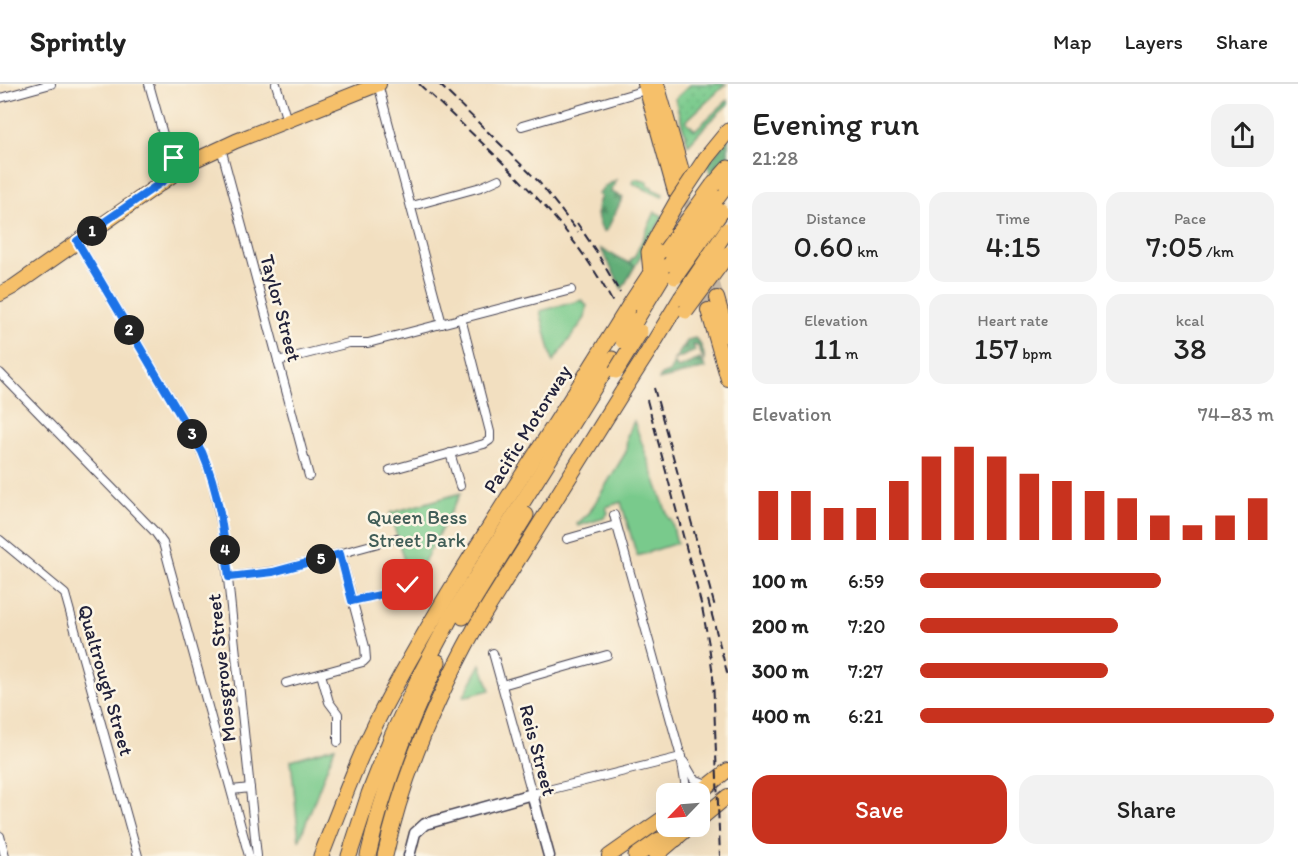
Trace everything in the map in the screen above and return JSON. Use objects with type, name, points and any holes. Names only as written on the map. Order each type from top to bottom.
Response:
[{"type":"highway","points":[[651,272],[649,252],[659,232],[706,158],[728,131]]},
{"type":"highway","name":"Pacific Motorway","points":[[321,856],[350,781],[391,695],[443,602],[651,272],[670,264],[721,197],[728,168]]},
{"type":"highway","points":[[368,856],[397,758],[423,693],[443,653],[638,326],[670,264],[721,197]]},
{"type":"highway","points":[[683,304],[727,229]]},
{"type":"highway","points":[[385,856],[406,781],[434,710],[457,662],[487,609],[664,325],[728,254]]},
{"type":"highway","points":[[349,856],[369,794],[392,736],[451,617],[614,365]]},
{"type":"highway","points":[[636,856],[659,840],[676,839]]},
{"type":"main road","points":[[0,299],[13,287],[182,168],[221,148],[379,84]]},
{"type":"main road","points":[[652,86],[684,178]]},
{"type":"main road","points":[[652,86],[675,192]]},
{"type":"main road","points":[[0,294],[13,287]]},
{"type":"main road","points":[[717,298],[725,335],[728,379]]},
{"type":"main road","points":[[708,310],[725,335]]},
{"type":"main road","points":[[710,784],[728,770]]},
{"type":"main road","points":[[710,811],[728,796]]},
{"type":"main road","points":[[609,856],[656,823]]},
{"type":"main road","points":[[656,856],[678,837]]},
{"type":"street","points":[[0,98],[51,84]]},
{"type":"street","points":[[149,84],[166,145],[182,168]]},
{"type":"street","points":[[276,84],[287,121]]},
{"type":"street","points":[[379,84],[442,324]]},
{"type":"street","points":[[522,126],[652,86]]},
{"type":"street","name":"Taylor Street","points":[[221,148],[309,476]]},
{"type":"street","points":[[412,206],[484,186],[499,179]]},
{"type":"street","name":"Mossgrove Street","points":[[77,241],[200,448],[212,478],[223,528],[229,577],[257,856]]},
{"type":"street","points":[[278,361],[349,343],[365,344],[570,290]]},
{"type":"street","points":[[390,470],[484,444],[490,440],[490,432],[461,318]]},
{"type":"street","points":[[0,373],[161,540],[249,856]]},
{"type":"street","points":[[450,453],[460,486]]},
{"type":"street","points":[[614,515],[681,757],[685,783]]},
{"type":"street","points":[[567,539],[616,525]]},
{"type":"street","points":[[229,577],[273,572],[397,538]]},
{"type":"street","name":"Qualtrough Street","points":[[0,540],[65,594],[138,856]]},
{"type":"street","points":[[286,684],[365,660],[366,650],[340,554]]},
{"type":"street","points":[[352,601],[385,592],[396,592],[408,585]]},
{"type":"street","name":"Reis Street","points":[[493,653],[549,856]]},
{"type":"street","points":[[502,685],[607,655]]},
{"type":"street","points":[[321,674],[329,702],[338,714],[338,742]]},
{"type":"street","points":[[681,757],[698,783]]},
{"type":"street","points":[[409,856],[415,833],[425,824],[532,794],[681,757]]},
{"type":"street","points":[[232,789],[250,788]]},
{"type":"street","points":[[0,836],[5,856]]},
{"type":"green space","points":[[691,84],[726,84],[686,121],[695,130],[728,100],[728,104],[688,145],[675,99]]},
{"type":"green space","points":[[728,138],[728,156],[713,173],[710,173],[707,164]]},
{"type":"green space","points":[[635,179],[648,182],[647,185],[652,189],[663,194],[662,197],[633,183]]},
{"type":"green space","points":[[616,180],[611,192],[623,197],[607,230],[603,232],[597,214],[601,197],[598,194],[605,186]]},
{"type":"green space","points":[[655,212],[663,216],[635,266],[629,264],[634,258]]},
{"type":"green space","points":[[601,249],[635,266],[622,289]]},
{"type":"green space","points":[[582,300],[587,306],[585,318],[553,362],[540,311]]},
{"type":"green space","points":[[695,338],[702,348],[704,361],[698,346],[693,345],[695,351],[674,360],[688,340]]},
{"type":"green space","points":[[700,359],[706,368],[659,380],[661,375],[669,372],[674,363],[678,368]]},
{"type":"green space","points":[[634,421],[669,519],[671,519],[677,543],[637,556],[621,502],[606,507],[608,513],[604,518],[578,526],[577,524],[589,513],[626,452],[627,436]]},
{"type":"green space","name":"Queen Bess Street Park","points":[[461,493],[417,575],[409,578],[390,513]]},
{"type":"green space","points":[[481,664],[490,690],[463,697]]},
{"type":"green space","points":[[335,747],[299,841],[291,760]]},
{"type":"tunnel","points":[[684,180],[717,298]]},
{"type":"tunnel","points":[[676,193],[708,310]]},
{"type":"railway","points":[[419,84],[500,160],[551,213],[595,271],[613,303]]},
{"type":"railway","points":[[439,84],[539,182],[578,232]]},
{"type":"railway","points":[[577,223],[620,293]]},
{"type":"railway","points":[[654,388],[715,607]]},
{"type":"railway","points":[[647,400],[702,607],[709,645],[713,676],[720,856]]},
{"type":"railway","points":[[708,600],[728,676]]},
{"type":"route","points":[[174,158],[182,168],[77,241],[202,452],[211,475],[222,525],[229,577],[273,572],[340,554],[352,601],[385,592],[396,592],[408,585]]}]
